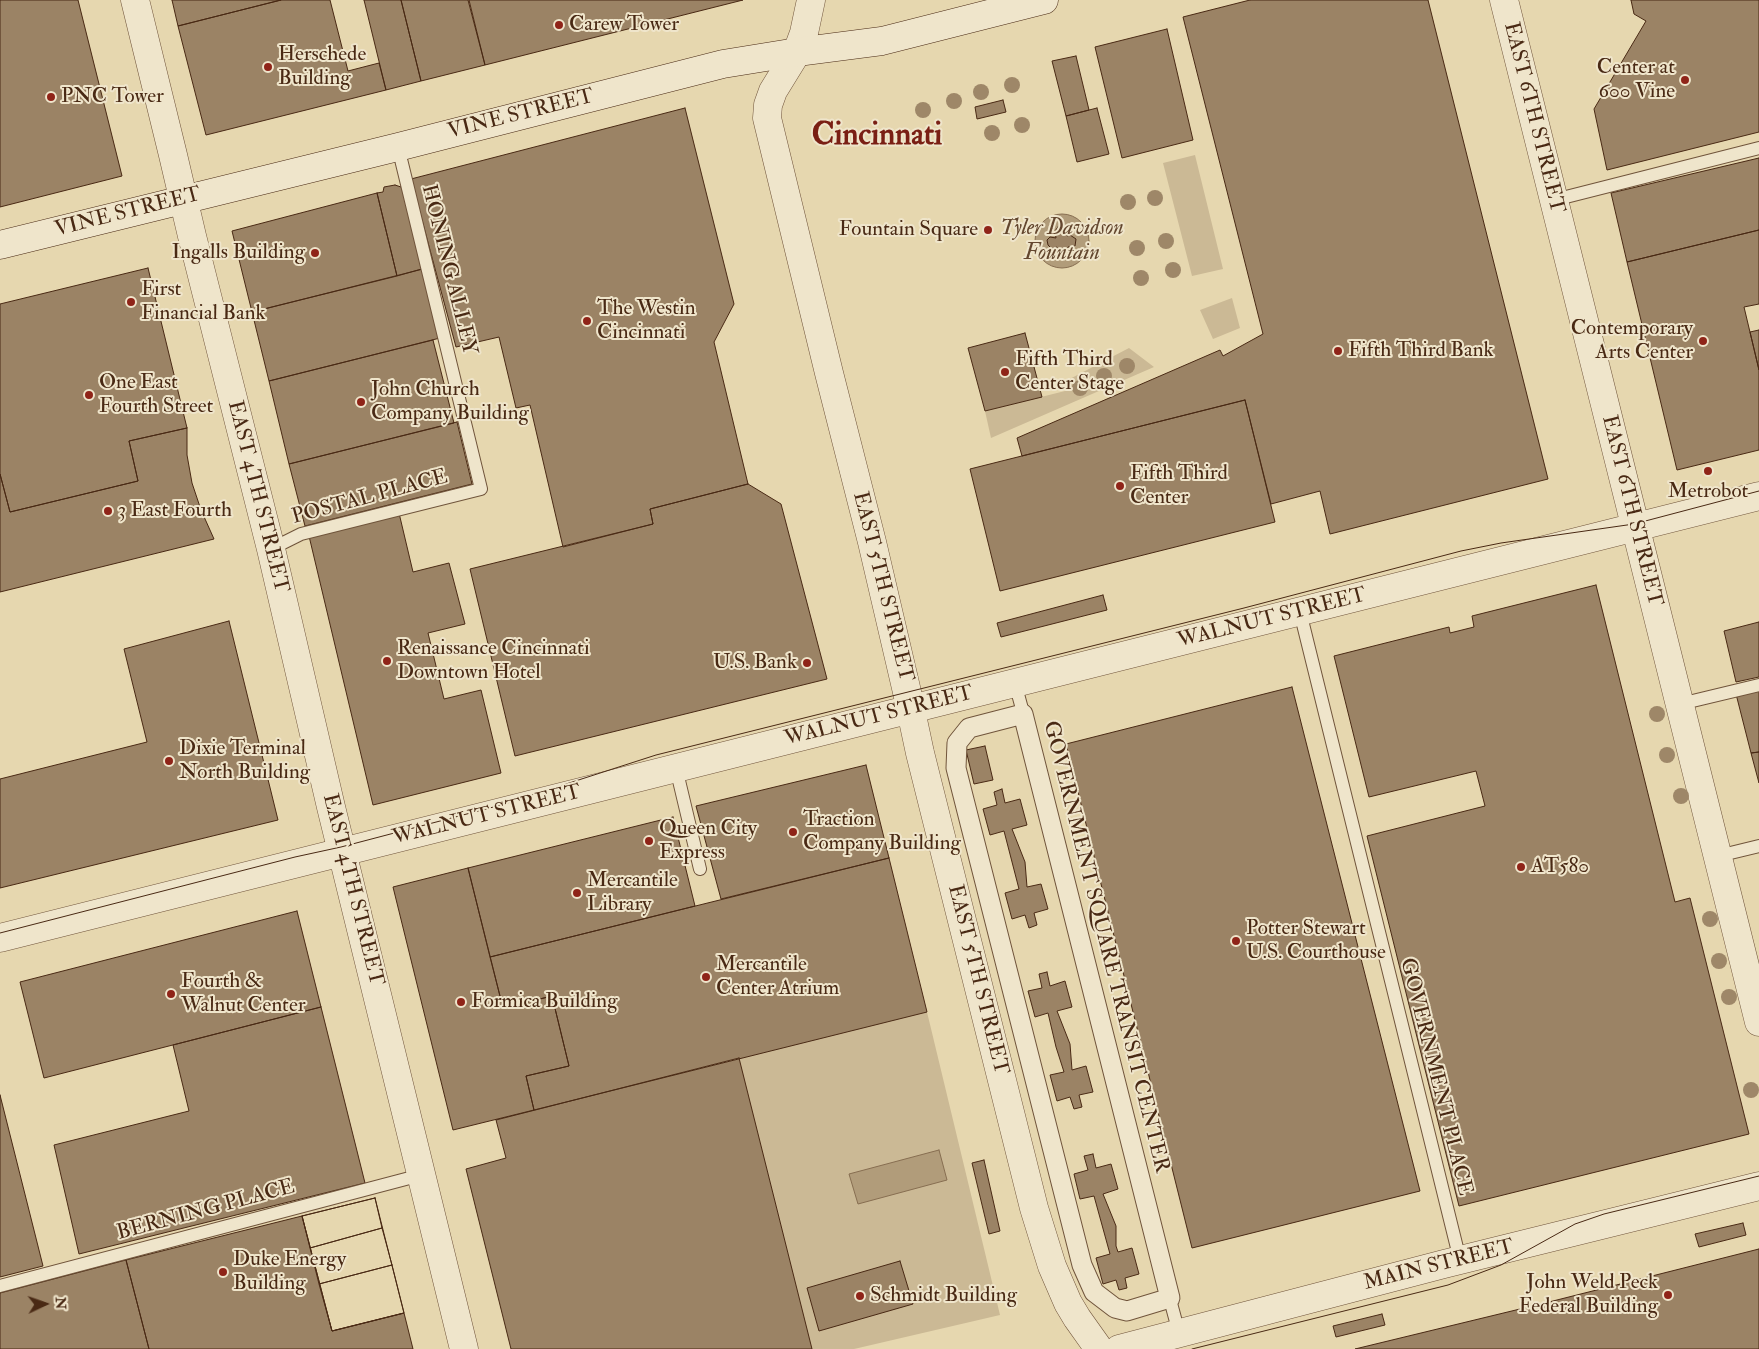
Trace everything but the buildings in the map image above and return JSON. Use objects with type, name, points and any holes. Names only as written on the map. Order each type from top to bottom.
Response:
[{"type":"street","name":"EAST 4TH STREET","points":[[135,0],[271,549],[464,1349]]},
{"type":"street","name":"EAST 5TH STREET","points":[[811,0],[798,52],[773,91],[768,104],[767,118],[872,542],[920,753],[1039,1224],[1052,1266],[1068,1303],[1100,1349]]},
{"type":"street","name":"VINE STREET","points":[[0,245],[398,147],[723,64],[798,52],[882,42],[1044,0]]},
{"type":"street","name":"EAST 6TH STREET","points":[[1504,0],[1718,856],[1755,992],[1759,1022]]},
{"type":"street","name":"WALNUT STREET","points":[[0,938],[1759,496]]},
{"type":"street","name":"GOVERNMENT SQUARE TRANSIT CENTER","points":[[1023,714],[969,728],[957,742],[956,768],[960,787],[1082,1265],[1094,1292],[1114,1308],[1127,1311],[1170,1298]]},
{"type":"street","name":"MAIN STREET","points":[[1119,1349],[1460,1260],[1759,1186]]},
{"type":"lane","name":"HONING ALLEY","points":[[398,147],[481,489]]},
{"type":"lane","points":[[1554,200],[1759,148]]},
{"type":"lane","name":"POSTAL PLACE","points":[[271,549],[301,534],[481,489]]},
{"type":"lane","name":"GOVERNMENT PLACE","points":[[1300,612],[1460,1260]]},
{"type":"lane","points":[[1015,683],[1179,1333]]},
{"type":"lane","points":[[1680,704],[1759,685]]},
{"type":"lane","points":[[676,768],[700,869]]},
{"type":"lane","points":[[1718,856],[1759,846]]},
{"type":"lane","name":"BERNING PLACE","points":[[0,1286],[421,1175]]},
{"type":"shaded area","points":[[1195,155],[1223,269],[1192,276],[1163,163]]},
{"type":"shaded area","points":[[1232,298],[1240,328],[1213,339],[1200,310]]},
{"type":"shaded area","points":[[1129,348],[1154,367],[991,438],[985,411],[1065,391],[1064,382]]},
{"type":"shaded area","points":[[927,1012],[1000,1315],[854,1349],[812,1349],[739,1058]]},
{"type":"water","name":"Tyler Davidson Fountain","points":[[1057,214],[1067,214],[1077,218],[1085,226],[1089,241],[1085,256],[1077,264],[1067,268],[1057,268],[1047,264],[1039,256],[1035,246],[1035,236],[1039,226],[1047,218]]},
{"type":"water","points":[[939,1150],[947,1180],[858,1204],[849,1174]]},
{"type":"tram line","points":[[0,933],[501,805],[656,755],[1244,608],[1461,551],[1501,543],[1634,524],[1759,491]]},
{"type":"tram line","points":[[1192,1349],[1448,1285],[1501,1265],[1575,1224],[1604,1214],[1759,1176]]},
{"type":"place","name":"Carew Tower","points":[[559,25]]},
{"type":"place","name":"Herschede Building","points":[[268,67]]},
{"type":"place","name":"Center at 600 Vine","points":[[1685,80]]},
{"type":"place","name":"PNC Tower","points":[[51,97]]},
{"type":"place","name":"Fountain Square","points":[[988,230]]},
{"type":"place","name":"Ingalls Building","points":[[315,253]]},
{"type":"place","name":"First Financial Bank","points":[[131,302]]},
{"type":"place","name":"The Westin Cincinnati","points":[[587,321]]},
{"type":"place","name":"Contemporary Arts Center","points":[[1703,341]]},
{"type":"place","name":"Fifth Third Bank","points":[[1338,351]]},
{"type":"place","name":"Fifth Third Center Stage","points":[[1005,372]]},
{"type":"place","name":"One East Fourth Street","points":[[89,395]]},
{"type":"place","name":"John Church Company Building","points":[[361,402]]},
{"type":"place","name":"Metrobot","points":[[1708,471]]},
{"type":"place","name":"Fifth Third Center","points":[[1120,486]]},
{"type":"place","name":"3 East Fourth","points":[[108,511]]},
{"type":"place","name":"Renaissance Cincinnati Downtown Hotel","points":[[387,661]]},
{"type":"place","name":"U.S. Bank","points":[[807,663]]},
{"type":"place","name":"Dixie Terminal North Building","points":[[169,761]]},
{"type":"place","name":"Traction Company Building","points":[[793,832]]},
{"type":"place","name":"Queen City Express","points":[[649,841]]},
{"type":"place","name":"AT580","points":[[1521,867]]},
{"type":"place","name":"Mercantile Library","points":[[577,893]]},
{"type":"place","name":"Potter Stewart U.S. Courthouse","points":[[1236,941]]},
{"type":"place","name":"Mercantile Center Atrium","points":[[706,977]]},
{"type":"place","name":"Fourth & Walnut Center","points":[[171,994]]},
{"type":"place","name":"Formica Building","points":[[461,1002]]},
{"type":"place","name":"Duke Energy Building","points":[[223,1272]]},
{"type":"place","name":"John Weld Peck Federal Building","points":[[1668,1295]]},
{"type":"place","name":"Schmidt Building","points":[[860,1296]]},
{"type":"district","name":"Cincinnati","points":[[877,137]]}]
